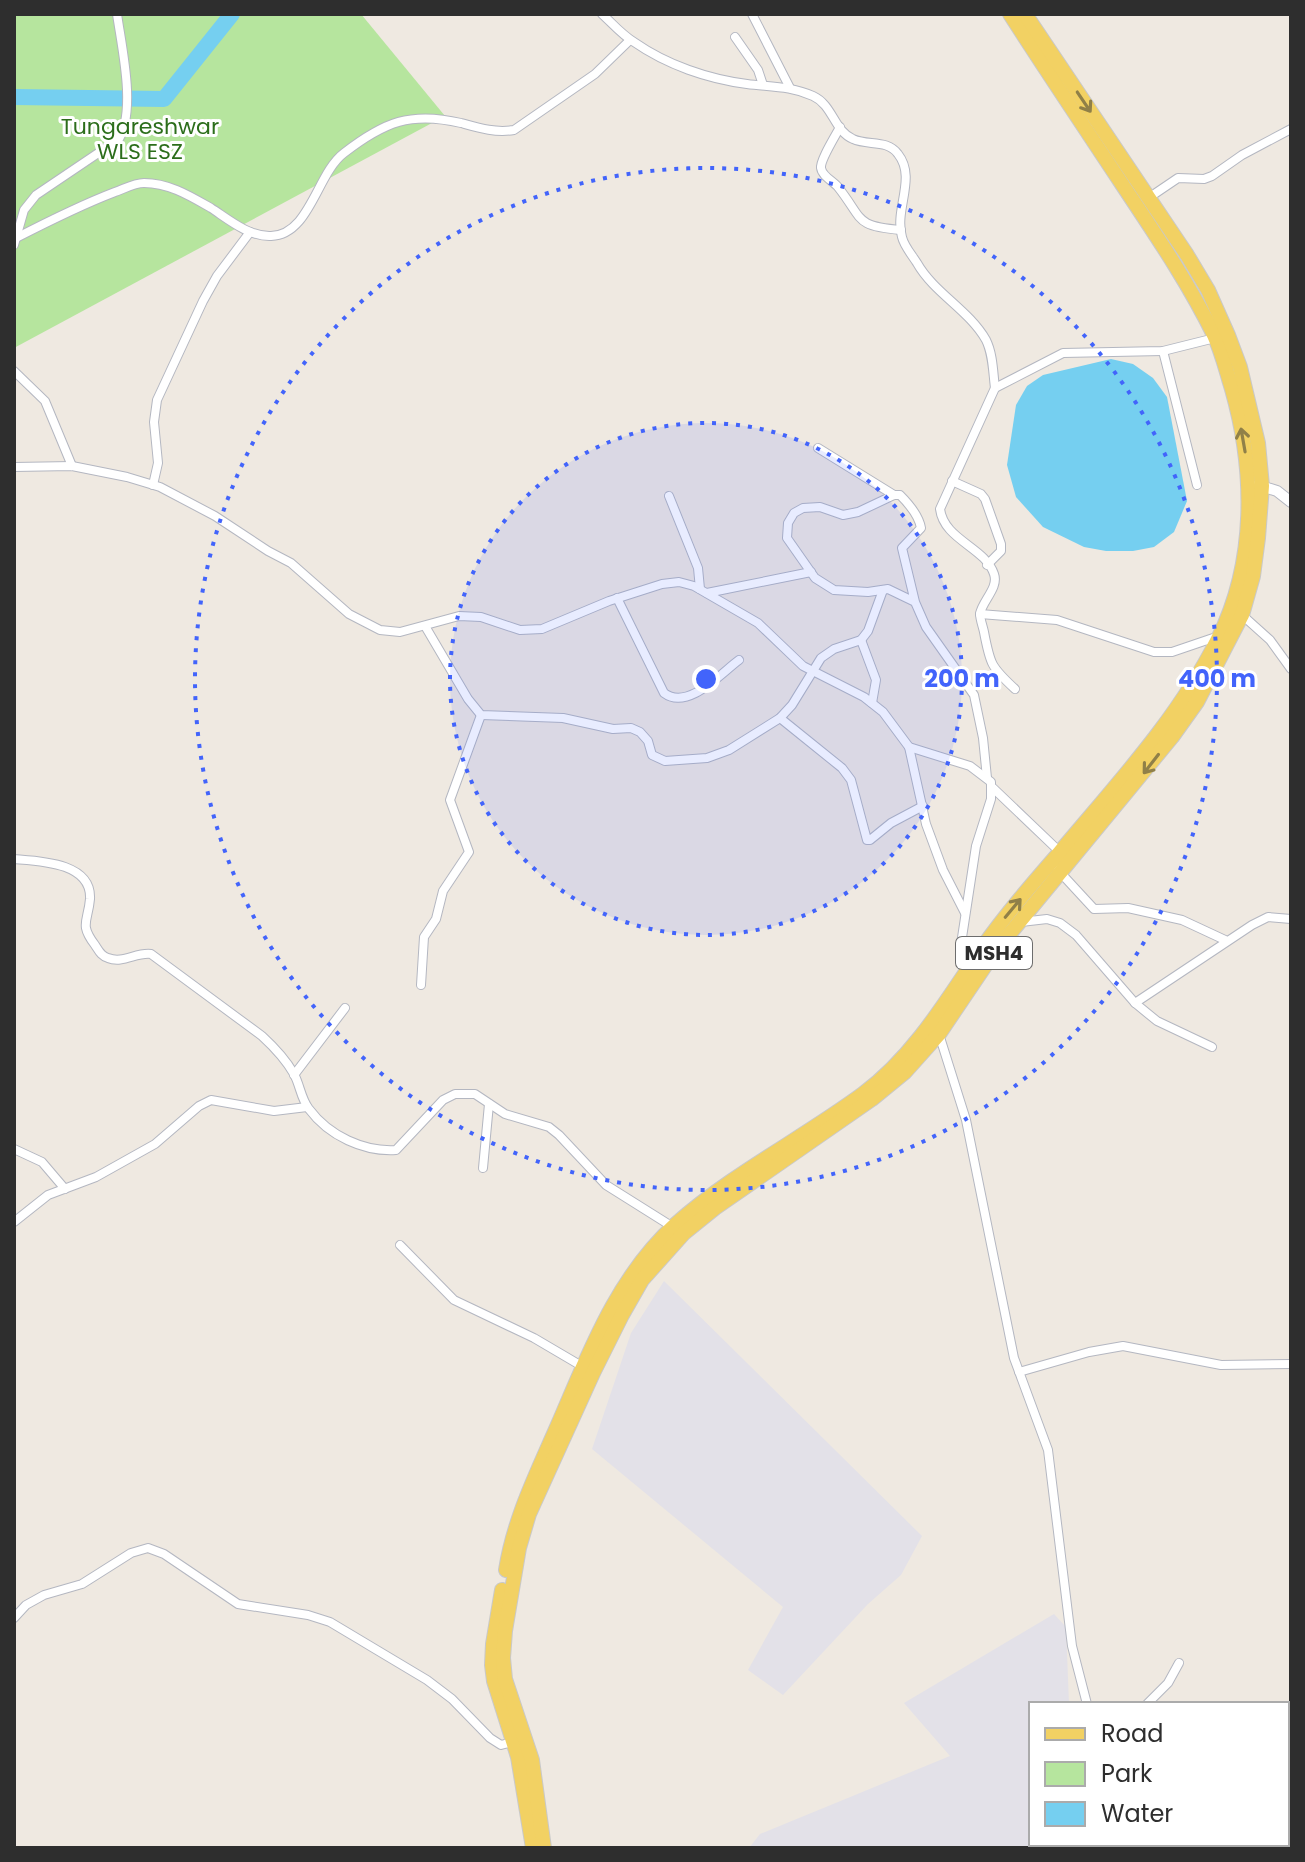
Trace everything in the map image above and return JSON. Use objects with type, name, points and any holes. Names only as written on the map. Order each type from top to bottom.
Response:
[{"type":"main road","name":"MSH4","points":[[540,1848],[532,1760],[519,1740],[503,1658],[519,1548],[529,1514],[588,1370],[642,1280],[678,1230],[715,1208],[872,1099],[905,1072],[972,975],[1005,918],[1151,766],[1197,702],[1253,576],[1258,443],[1240,367],[1010,14]]},
{"type":"main road","name":"MSH4","points":[[1025,14],[1150,197],[1208,290],[1222,336]]},
{"type":"main road","name":"MSH4","points":[[972,975],[1018,923],[1057,862]]},
{"type":"street","points":[[15,241],[24,210],[36,195],[119,139],[127,125],[124,57],[117,14]]},
{"type":"street","points":[[602,14],[646,50],[701,75],[790,88],[815,97],[829,107],[840,127],[856,141],[883,144],[897,153],[905,165],[900,220],[902,238],[923,274],[986,340],[991,357],[995,388],[940,509],[947,526],[994,574],[994,585],[980,614],[989,662],[1015,689]]},
{"type":"street","points":[[752,14],[790,88]]},
{"type":"street","points":[[735,37],[758,70],[763,85]]},
{"type":"street","points":[[15,241],[80,206],[140,183],[184,192],[250,232],[271,236],[298,222],[312,204],[325,173],[342,154],[381,130],[405,118],[434,116],[498,133],[514,130],[595,74],[630,40]]},
{"type":"street","points":[[840,127],[822,163],[823,172],[864,223],[901,230]]},
{"type":"street","points":[[1137,207],[1178,178],[1204,179],[1212,176],[1242,155],[1291,129]]},
{"type":"street","points":[[153,485],[158,463],[154,422],[157,400],[203,301],[217,276],[250,232]]},
{"type":"street","points":[[995,388],[1063,353],[1163,351],[1222,336]]},
{"type":"street","points":[[1163,351],[1197,485]]},
{"type":"street","points":[[14,371],[45,401],[72,466]]},
{"type":"street","points":[[818,448],[894,495]]},
{"type":"street","points":[[14,467],[72,466],[153,485],[215,516],[291,563],[349,614],[380,630],[400,632],[459,616],[481,617],[520,630],[542,629],[617,598],[662,584],[679,582],[703,591],[758,623],[803,666],[883,712],[909,747],[926,824],[943,870],[966,913]]},
{"type":"street","points":[[952,481],[981,494],[985,499],[1001,544],[1001,551],[987,565]]},
{"type":"street","points":[[1256,485],[1277,491],[1291,502]]},
{"type":"street","points":[[915,602],[888,589],[834,590],[815,578],[787,538],[788,523],[794,513],[803,508],[820,507],[843,515],[858,512],[894,495],[904,498],[920,521],[921,528],[902,548],[915,602],[932,637],[974,695],[987,778]]},
{"type":"street","points":[[669,496],[698,568],[703,591]]},
{"type":"street","points":[[703,591],[811,572]]},
{"type":"street","points":[[425,626],[468,699],[481,715],[563,718],[613,729],[631,728],[648,741],[652,755],[665,761],[707,758],[729,750],[780,718],[792,705],[821,658],[861,640],[868,631],[883,590]]},
{"type":"street","points":[[617,598],[668,697],[675,698],[703,689],[739,660]]},
{"type":"street","points":[[1237,611],[1270,640],[1291,669]]},
{"type":"street","points":[[980,614],[1057,620],[1154,652],[1172,652],[1225,638]]},
{"type":"street","points":[[861,640],[876,680],[872,703]]},
{"type":"street","points":[[421,985],[424,937],[436,919],[443,891],[469,852],[450,800],[481,715]]},
{"type":"street","points":[[780,718],[842,768],[851,780],[867,840],[923,806]]},
{"type":"street","points":[[909,747],[970,766],[987,778],[1094,909],[1128,908],[1182,920],[1225,940]]},
{"type":"street","points":[[972,975],[961,944],[976,846],[993,788]]},
{"type":"street","points":[[14,859],[51,861],[75,872],[89,890],[84,923],[86,933],[102,955],[111,960],[123,960],[143,953],[158,958],[262,1036],[275,1048],[294,1075],[307,1107],[334,1133],[379,1151],[396,1150],[443,1100],[455,1094],[475,1094],[505,1114],[549,1127],[606,1185],[678,1230]]},
{"type":"street","points":[[1135,1003],[1225,940],[1268,917],[1291,919]]},
{"type":"street","points":[[1018,923],[1047,919],[1060,923],[1076,935],[1135,1003],[1157,1021],[1212,1047]]},
{"type":"street","points":[[294,1075],[345,1008]]},
{"type":"street","points":[[937,1027],[966,1120],[1019,1372],[1048,1450],[1072,1646],[1086,1702]]},
{"type":"street","points":[[14,1222],[48,1195],[96,1177],[155,1144],[199,1106],[211,1100],[274,1111],[307,1107]]},
{"type":"street","points":[[483,1168],[489,1104]]},
{"type":"street","points":[[14,1149],[42,1162],[65,1189]]},
{"type":"street","points":[[400,1245],[454,1300],[534,1338],[588,1370]]},
{"type":"street","points":[[1019,1372],[1089,1352],[1127,1347],[1221,1365],[1291,1364]]},
{"type":"street","points":[[14,1618],[26,1605],[44,1595],[82,1584],[131,1553],[148,1548],[164,1554],[238,1604],[308,1615],[330,1622],[427,1680],[501,1745],[519,1740]]},
{"type":"street","points":[[1149,1702],[1168,1683],[1179,1663]]},
{"type":"shaded area","points":[[664,1281],[922,1536],[901,1575],[868,1604],[783,1695],[748,1670],[783,1607],[592,1449],[631,1333]]},
{"type":"shaded area","points":[[1054,1614],[1066,1627],[1069,1702],[1029,1702],[1029,1846],[1053,1848],[749,1848],[760,1834],[950,1756],[904,1703]]},
{"type":"green space","name":"Tungareshwar WLS ESZ","points":[[14,14],[361,14],[445,116],[14,348]]},
{"type":"water","points":[[1111,359],[1133,364],[1153,378],[1167,397],[1187,501],[1174,532],[1154,547],[1133,551],[1084,547],[1043,527],[1016,497],[1007,465],[1016,405],[1027,386],[1043,375]]},
{"type":"waterway","points":[[14,97],[164,99],[232,14]]}]
